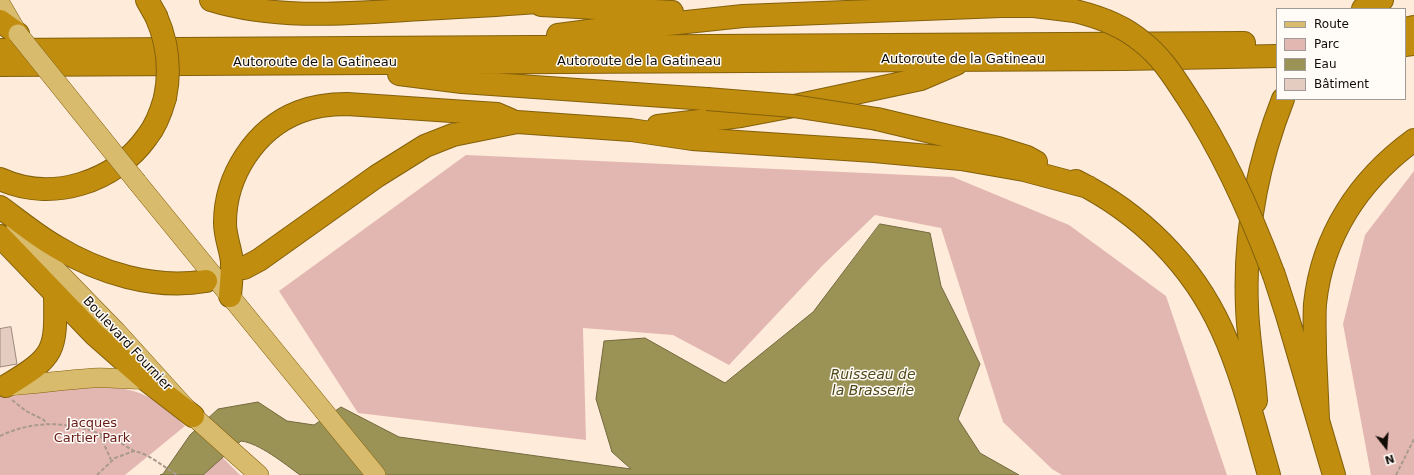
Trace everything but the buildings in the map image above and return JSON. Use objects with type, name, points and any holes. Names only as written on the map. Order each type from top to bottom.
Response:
[{"type":"highway","points":[[211,0],[230,6],[257,10],[312,13],[520,4],[556,0]]},
{"type":"highway","points":[[1365,8],[1381,0]]},
{"type":"highway","points":[[520,4],[743,16]]},
{"type":"highway","points":[[472,46],[612,28],[743,16],[1001,6],[1034,6],[1075,11],[1102,19],[1123,28],[1149,47],[1166,66],[1196,111],[1229,170],[1252,220],[1274,275],[1334,475]]},
{"type":"highway","points":[[0,179],[24,187],[44,189],[72,186],[98,178],[121,165],[135,152],[153,128],[165,98],[169,70],[168,55],[163,34],[151,8]]},
{"type":"highway","points":[[0,21],[18,34]]},
{"type":"highway","name":"Autoroute de la Gatineau","points":[[0,50],[1172,43],[1276,41]]},
{"type":"highway","name":"Autoroute de la Gatineau","points":[[0,65],[965,60],[1224,58],[1276,56]]},
{"type":"highway","points":[[631,130],[742,116],[799,105],[921,79],[965,60]]},
{"type":"highway","points":[[310,63],[462,82],[793,106],[877,120],[953,136],[1027,157],[1088,188],[1122,208],[1150,231],[1177,259],[1193,280],[1211,310],[1227,342],[1241,382],[1269,475]]},
{"type":"highway","points":[[1258,436],[1254,376],[1247,313],[1248,244],[1252,211],[1258,181],[1281,103]]},
{"type":"highway","points":[[230,296],[232,261],[225,224],[228,197],[231,186],[239,167],[251,149],[263,136],[285,119],[309,109],[329,105],[347,104],[496,114],[517,122]]},
{"type":"highway","points":[[244,268],[266,255],[377,176],[425,146],[453,135],[517,122],[631,130],[692,139],[858,150],[961,159],[1024,170],[1088,188]]},
{"type":"highway","points":[[1318,420],[1314,315],[1317,292],[1325,257],[1338,227],[1353,200],[1387,162],[1414,140]]},
{"type":"highway","points":[[0,207],[25,230],[89,264],[117,274],[164,283],[182,284],[206,281]]},
{"type":"highway","points":[[0,236],[94,334],[145,379],[193,416]]},
{"type":"highway","points":[[7,391],[43,360],[50,350],[54,341],[55,330],[55,295]]},
{"type":"main road","points":[[0,3],[18,34],[376,475]]},
{"type":"main road","name":"Boulevard Fournier","points":[[25,230],[55,269],[116,331],[193,416],[259,475]]},
{"type":"main road","points":[[7,391],[94,378],[122,380],[145,379]]},
{"type":"path","points":[[7,391],[21,407],[44,420],[47,424]]},
{"type":"path","points":[[0,436],[20,428],[47,424],[68,425],[99,434],[118,442],[134,451],[146,455],[177,475]]},
{"type":"path","points":[[99,434],[111,460]]},
{"type":"path","points":[[1396,475],[1414,439]]},
{"type":"path","points":[[97,475],[111,460],[134,451]]},
{"type":"green space","points":[[466,155],[953,177],[1069,225],[1166,296],[1227,475],[1062,475],[1052,469],[1003,422],[941,228],[875,215],[823,265],[729,365],[673,335],[583,328],[586,440],[358,413],[279,291]]},
{"type":"green space","points":[[1414,171],[1414,475],[1371,475],[1343,324],[1365,235]]},
{"type":"green space","name":"Jacques Cartier Park","points":[[97,387],[124,389],[146,396],[165,408],[185,426],[125,475],[0,475],[0,396],[7,395],[8,397],[37,392]]},
{"type":"green space","points":[[222,457],[240,475],[203,475]]},
{"type":"water","name":"Ruisseau de la Brasserie","points":[[880,224],[930,233],[941,286],[980,364],[958,419],[980,453],[1019,475],[300,475],[264,450],[241,441],[203,475],[160,475],[163,474],[190,435],[218,409],[258,402],[287,421],[314,425],[341,407],[399,437],[631,469],[612,452],[596,399],[604,341],[645,338],[725,383],[813,312]]}]
